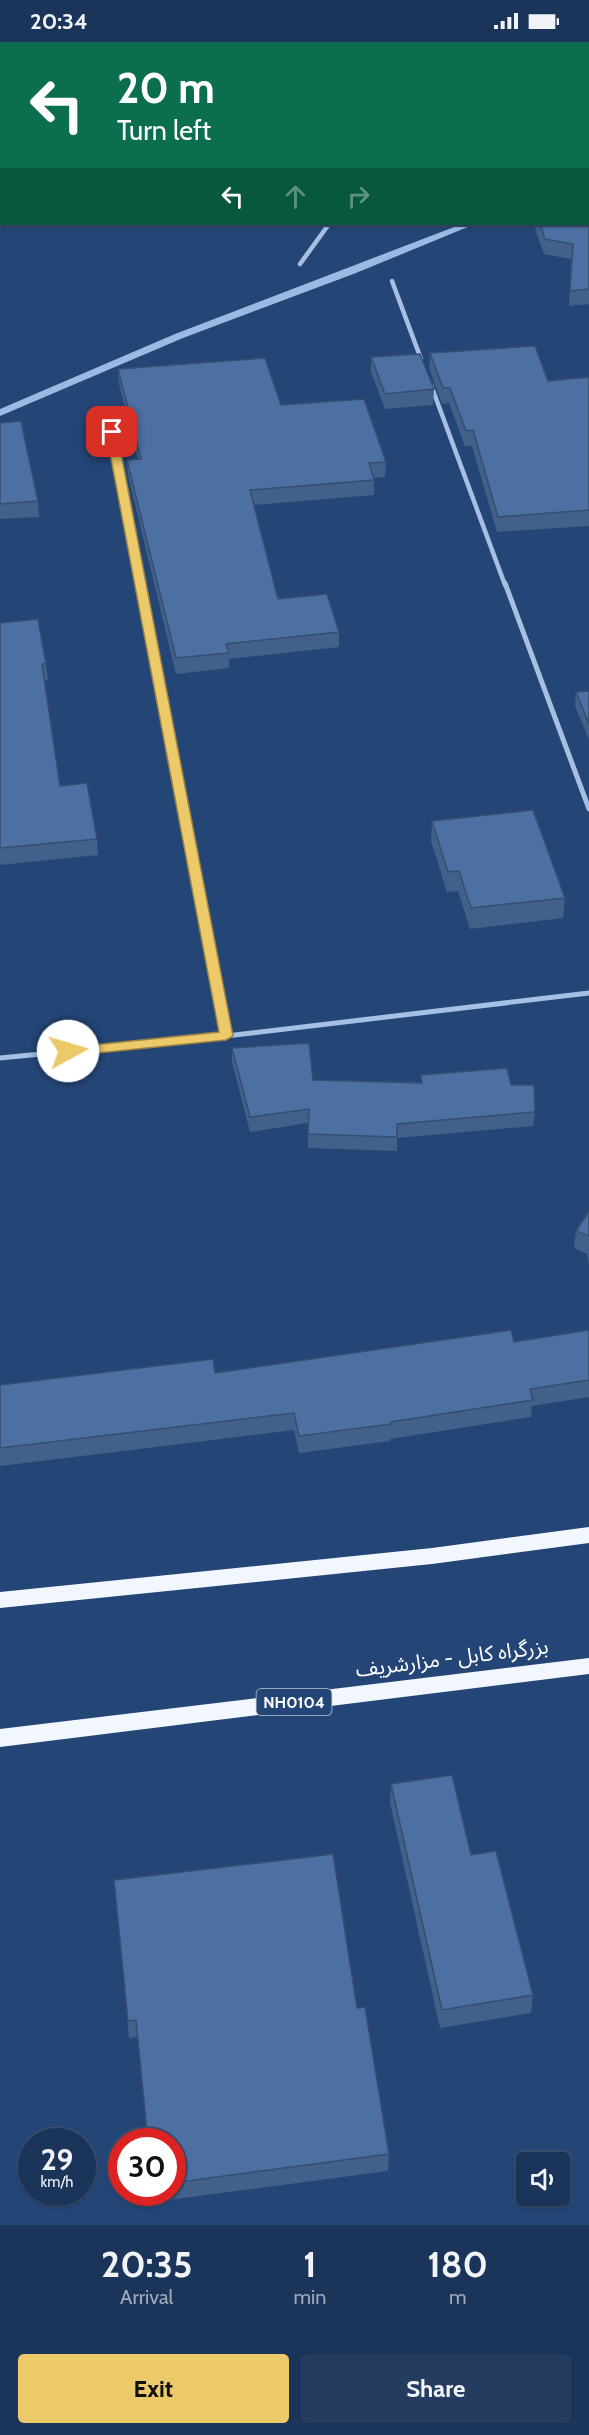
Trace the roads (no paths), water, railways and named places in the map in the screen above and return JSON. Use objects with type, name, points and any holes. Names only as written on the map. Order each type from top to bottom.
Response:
[{"type":"highway","points":[[0,1599],[432,1556],[589,1535]]},
{"type":"highway","name":"بزرگراه کابل - مزارشریف","points":[[0,1738],[589,1666]]},
{"type":"street","points":[[300,264],[328,225]]},
{"type":"street","points":[[392,281],[426,371]]},
{"type":"street","points":[[430,382],[589,809]]},
{"type":"street","points":[[112,432],[226,1036]]},
{"type":"street","points":[[0,1058],[226,1036],[589,993]]},
{"type":"waterway","points":[[0,413],[179,336],[467,225]]}]
